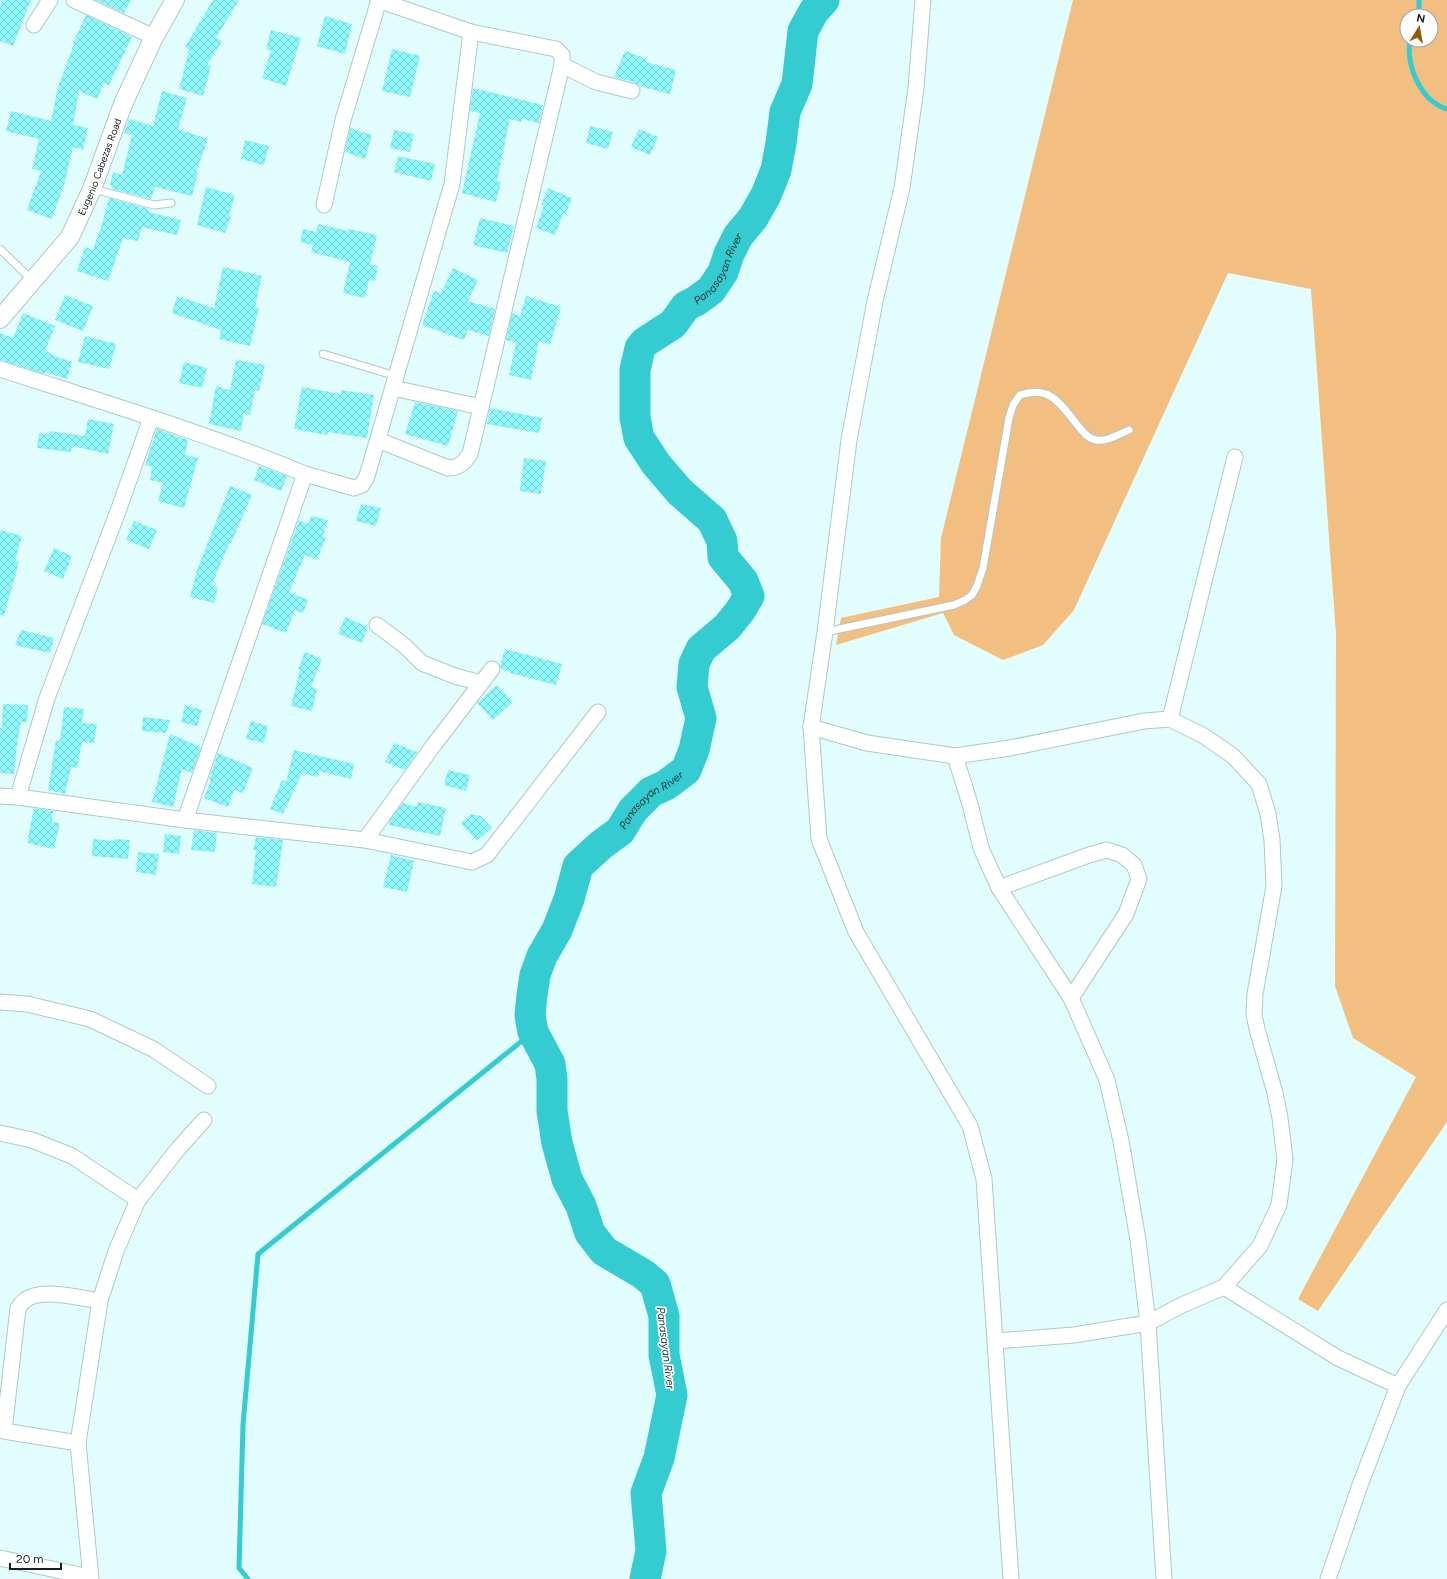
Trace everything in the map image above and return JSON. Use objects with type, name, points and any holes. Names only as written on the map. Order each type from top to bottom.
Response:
[{"type":"street","points":[[34,25],[50,0]]},
{"type":"street","points":[[74,0],[154,38]]},
{"type":"street","name":"Eugenio Cabezas Road","points":[[0,319],[70,238],[92,188],[123,104],[154,38],[176,0]]},
{"type":"street","points":[[324,205],[343,120],[379,0],[472,32],[556,49],[562,55],[562,65],[470,454],[466,461],[454,468],[448,468],[378,440]]},
{"type":"street","points":[[923,0],[916,88],[902,188],[874,301],[849,440],[811,727],[819,839],[856,932],[970,1126],[984,1179],[1011,1579]]},
{"type":"street","points":[[0,369],[151,418],[305,474],[354,488],[362,485],[367,476],[378,440],[452,184],[472,32]]},
{"type":"street","points":[[562,65],[596,82],[632,91]]},
{"type":"street","points":[[395,382],[481,407]]},
{"type":"street","points":[[18,797],[47,698],[151,418]]},
{"type":"street","points":[[1170,719],[1235,457]]},
{"type":"street","points":[[185,820],[305,474]]},
{"type":"street","points":[[377,625],[405,646],[422,663],[455,676],[481,683]]},
{"type":"street","points":[[365,840],[433,746],[492,669]]},
{"type":"street","points":[[0,796],[18,797],[185,820],[365,840],[472,862],[487,854],[598,712]]},
{"type":"street","points":[[811,727],[867,743],[955,756],[1010,748],[1144,721],[1170,719],[1204,736],[1233,756],[1259,784],[1268,814],[1272,840],[1274,886],[1255,994],[1254,1014],[1275,1093],[1285,1159],[1279,1205],[1260,1246],[1224,1288],[1182,1305],[1148,1323],[1074,1335],[996,1341]]},
{"type":"street","points":[[955,756],[970,804],[981,848],[999,888],[1071,998],[1107,1080],[1121,1141],[1137,1232],[1148,1323],[1164,1579]]},
{"type":"street","points":[[999,888],[1089,855],[1107,850],[1122,855],[1134,865],[1139,879],[1126,914],[1071,998]]},
{"type":"street","points":[[0,1002],[27,1004],[90,1019],[153,1049],[208,1086]]},
{"type":"street","points":[[0,1558],[90,1578],[78,1443],[100,1301],[116,1251],[138,1200],[178,1149],[204,1120]]},
{"type":"street","points":[[0,1133],[32,1140],[72,1156],[138,1200]]},
{"type":"street","points":[[1224,1288],[1338,1358],[1398,1386]]},
{"type":"street","points":[[78,1443],[4,1431],[18,1308],[24,1300],[56,1294],[100,1301]]},
{"type":"street","points":[[1328,1579],[1360,1485],[1398,1386],[1447,1310]]},
{"type":"lane","points":[[92,188],[154,205],[171,203]]},
{"type":"lane","points":[[0,249],[33,281]]},
{"type":"lane","points":[[323,354],[395,382]]},
{"type":"lane","points":[[824,632],[942,608],[965,600],[972,594],[977,586],[983,568],[1009,418],[1013,405],[1020,395],[1038,391],[1047,394],[1057,400],[1086,435],[1096,440],[1112,438],[1129,430]]},
{"type":"shaded area","points":[[1073,0],[1447,0],[1447,1122],[1318,1311],[1298,1299],[1416,1077],[1353,1038],[1335,986],[1336,634],[1311,289],[1228,273],[1074,610],[1043,645],[1003,660],[954,635],[943,613],[836,645],[841,618],[939,597],[941,538]]},
{"type":"building","points":[[2,0],[31,0],[13,46],[0,41],[0,7]]},
{"type":"building","points":[[95,0],[131,0],[124,13]]},
{"type":"building","points":[[213,0],[239,0],[216,38],[222,41],[207,65],[211,66],[203,96],[179,89],[189,50],[185,47]]},
{"type":"building","points":[[86,15],[132,37],[109,85],[104,83],[97,99],[79,91],[73,125],[88,128],[83,150],[73,147],[65,182],[52,219],[27,210],[41,171],[32,169],[39,139],[6,131],[11,111],[51,121],[58,87],[74,44],[73,43]]},
{"type":"building","points":[[325,16],[352,24],[345,54],[317,46]]},
{"type":"building","points":[[271,30],[301,38],[286,86],[262,78],[271,51],[266,49]]},
{"type":"building","points":[[392,49],[420,56],[410,97],[382,91]]},
{"type":"building","points":[[625,51],[647,59],[646,62],[676,70],[670,94],[639,86],[634,82],[614,77]]},
{"type":"building","points":[[473,88],[543,105],[539,123],[522,119],[521,122],[510,119],[497,181],[501,182],[496,202],[462,193],[480,113],[470,111]]},
{"type":"building","points":[[162,91],[187,98],[178,129],[208,139],[196,173],[198,173],[192,196],[155,187],[151,199],[112,189],[112,186],[110,185],[113,172],[122,175],[132,135],[124,133],[129,119],[153,126]]},
{"type":"building","points":[[590,126],[613,132],[608,149],[586,143]]},
{"type":"building","points":[[350,128],[372,135],[365,159],[345,152]]},
{"type":"building","points":[[639,129],[658,137],[650,155],[631,147]]},
{"type":"building","points":[[394,130],[414,134],[410,152],[390,148]]},
{"type":"building","points":[[245,140],[269,146],[264,165],[241,159]]},
{"type":"building","points":[[398,156],[435,164],[431,181],[394,172]]},
{"type":"building","points":[[206,187],[235,195],[229,215],[231,216],[225,233],[197,225]]},
{"type":"building","points":[[548,188],[572,198],[566,214],[563,214],[555,235],[536,228],[544,206],[541,205]]},
{"type":"building","points":[[109,198],[149,209],[148,212],[181,220],[177,235],[142,227],[138,241],[123,238],[108,281],[77,271],[85,247],[93,250]]},
{"type":"building","points":[[480,218],[514,226],[507,253],[473,245]]},
{"type":"building","points":[[318,224],[348,231],[349,229],[377,235],[370,264],[378,266],[375,281],[369,280],[365,298],[343,293],[350,262],[311,252],[313,245],[300,242],[303,229],[316,232]]},
{"type":"building","points":[[223,267],[262,276],[255,307],[259,308],[250,346],[219,339],[221,330],[172,313],[177,296],[214,308]]},
{"type":"building","points":[[453,268],[478,280],[468,301],[495,309],[489,336],[468,330],[464,340],[422,325],[434,291],[441,293]]},
{"type":"building","points":[[65,295],[93,306],[83,331],[55,320]]},
{"type":"building","points":[[526,296],[561,307],[550,345],[539,341],[531,380],[509,375],[516,343],[506,340],[512,313],[520,316]]},
{"type":"building","points":[[23,313],[55,326],[45,351],[72,362],[67,379],[45,372],[44,374],[0,360],[0,333],[13,338]]},
{"type":"building","points":[[85,336],[116,344],[109,369],[78,362]]},
{"type":"building","points":[[236,360],[265,365],[259,391],[255,390],[250,415],[244,413],[241,431],[209,424],[216,386],[230,390]]},
{"type":"building","points":[[184,362],[207,368],[202,388],[179,383]]},
{"type":"building","points":[[302,387],[341,394],[341,390],[374,395],[367,438],[328,432],[327,435],[294,429]]},
{"type":"building","points":[[415,402],[458,411],[448,446],[405,434]]},
{"type":"building","points":[[490,408],[542,418],[539,433],[487,424]]},
{"type":"building","points":[[88,419],[114,424],[108,454],[72,446],[71,452],[37,448],[39,433],[50,434],[50,431],[85,436]]},
{"type":"building","points":[[157,429],[188,440],[185,455],[198,458],[184,508],[158,501],[163,483],[150,480],[152,467],[145,465]]},
{"type":"building","points":[[524,458],[546,461],[541,494],[520,491]]},
{"type":"building","points":[[259,466],[287,476],[281,491],[254,480]]},
{"type":"building","points":[[230,486],[252,495],[212,585],[218,587],[214,603],[190,597],[197,570]]},
{"type":"building","points":[[361,504],[381,508],[376,526],[356,521]]},
{"type":"building","points":[[311,516],[328,520],[323,536],[326,537],[317,560],[305,555],[289,592],[308,600],[303,613],[295,610],[286,633],[262,624],[299,520],[309,524]]},
{"type":"building","points":[[134,521],[157,530],[149,549],[126,540]]},
{"type":"building","points":[[0,530],[22,536],[15,561],[19,562],[4,616],[0,615]]},
{"type":"building","points":[[54,548],[72,556],[63,579],[44,571]]},
{"type":"building","points":[[345,617],[368,627],[362,643],[338,634]]},
{"type":"building","points":[[21,630],[54,638],[50,653],[15,645]]},
{"type":"building","points":[[505,649],[562,664],[556,685],[510,673],[511,672],[501,669],[500,666]]},
{"type":"building","points":[[305,652],[322,659],[311,687],[317,689],[312,711],[291,706],[300,670],[298,669]]},
{"type":"building","points":[[497,685],[513,702],[493,720],[477,703]]},
{"type":"building","points":[[3,704],[28,705],[27,722],[21,722],[14,774],[0,773],[0,728],[2,728]]},
{"type":"building","points":[[185,705],[202,710],[197,726],[181,722]]},
{"type":"building","points":[[64,707],[84,709],[82,723],[97,724],[94,743],[82,742],[77,768],[71,767],[65,794],[48,790],[56,740],[60,741]]},
{"type":"building","points":[[143,717],[170,720],[166,733],[142,731]]},
{"type":"building","points":[[251,721],[268,726],[264,743],[246,739]]},
{"type":"building","points":[[170,734],[201,747],[192,773],[182,769],[173,807],[152,802]]},
{"type":"building","points":[[394,743],[417,752],[405,770],[385,762]]},
{"type":"building","points":[[294,750],[354,764],[351,779],[319,771],[318,777],[302,773],[283,814],[270,809],[282,780],[286,782]]},
{"type":"building","points":[[218,753],[253,768],[243,793],[234,790],[228,807],[204,798],[211,780],[209,779]]},
{"type":"building","points":[[448,770],[470,775],[466,791],[444,785]]},
{"type":"building","points":[[418,802],[446,808],[440,836],[389,825],[390,820],[403,803],[417,807]]},
{"type":"building","points":[[34,808],[53,811],[52,822],[60,823],[54,849],[27,843]]},
{"type":"building","points":[[471,814],[481,816],[492,828],[477,841],[461,823]]},
{"type":"building","points":[[194,830],[217,833],[215,852],[191,850]]},
{"type":"building","points":[[165,834],[181,836],[179,854],[163,852]]},
{"type":"building","points":[[256,837],[283,840],[276,887],[252,884],[256,850],[253,850]]},
{"type":"building","points":[[93,839],[114,841],[114,839],[130,840],[128,859],[92,856]]},
{"type":"building","points":[[138,852],[159,854],[156,875],[136,872]]},
{"type":"building","points":[[391,855],[414,861],[407,892],[383,887]]},
{"type":"waterway","name":"Panasayan River","points":[[645,1579],[651,1551],[646,1493],[659,1458],[672,1395],[664,1355],[664,1316],[655,1284],[643,1274],[604,1251],[590,1233],[581,1206],[567,1179],[557,1143],[552,1111],[552,1079],[550,1064],[533,1032],[530,1015],[532,995],[535,975],[542,956],[557,930],[569,899],[578,866],[601,845],[620,831],[633,810],[651,792],[666,785],[686,770],[694,750],[701,718],[692,687],[694,664],[701,649],[727,627],[740,611],[749,596],[743,581],[723,557],[722,541],[712,520],[680,492],[656,464],[639,438],[635,418],[635,370],[640,348],[645,342],[673,324],[686,306],[711,290],[723,272],[729,254],[738,236],[753,218],[766,195],[776,170],[785,112],[797,84],[803,31],[814,11],[824,0]]},
{"type":"waterway","points":[[1419,0],[1419,8]]},
{"type":"waterway","points":[[1409,48],[1413,71],[1422,90],[1437,105],[1447,109]]},
{"type":"waterway","points":[[248,1579],[239,1568],[243,1425],[258,1254],[533,1032]]}]
